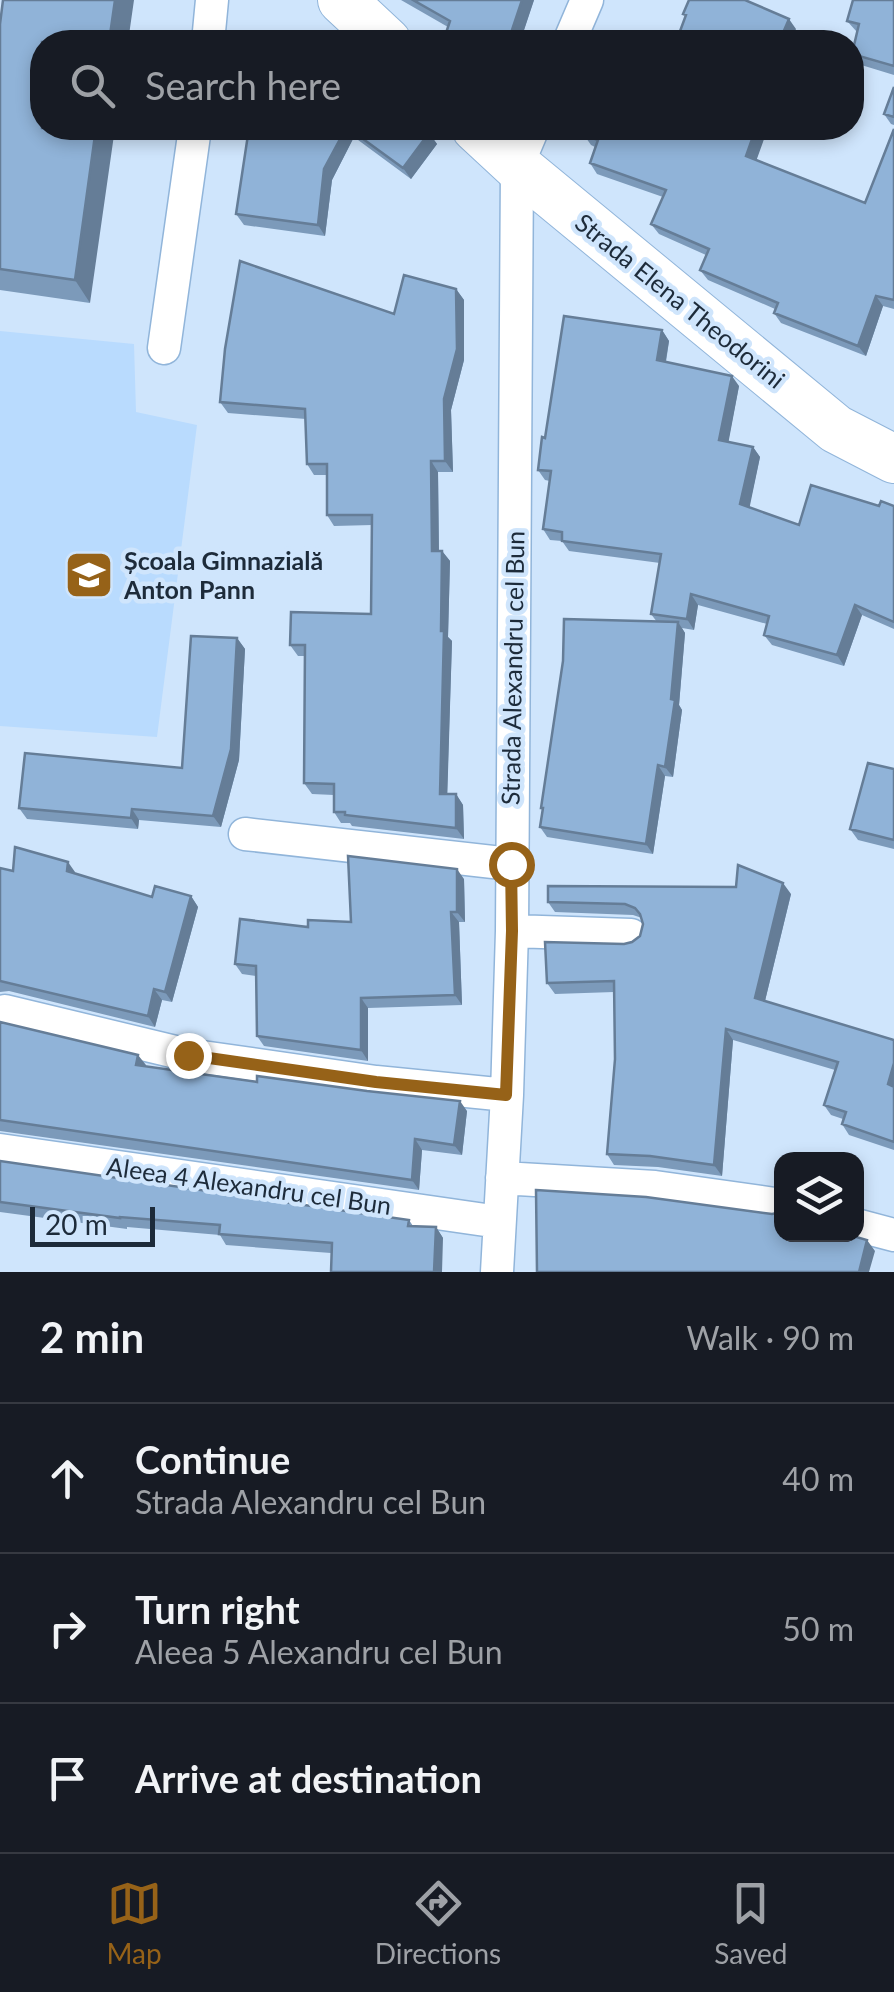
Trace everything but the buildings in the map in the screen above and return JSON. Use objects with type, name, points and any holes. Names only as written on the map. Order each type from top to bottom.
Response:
[{"type":"main road","points":[[342,0],[374,30]]},
{"type":"main road","name":"Strada Elena Theodorini","points":[[525,147],[836,429],[894,459]]},
{"type":"street","points":[[209,30],[212,0]]},
{"type":"street","points":[[574,30],[586,0]]},
{"type":"street","points":[[164,348],[194,140]]},
{"type":"street","name":"Strada Alexandru cel Bun","points":[[497,1272],[512,931],[525,147]]},
{"type":"street","points":[[244,834],[511,864]]},
{"type":"street","points":[[512,931],[631,935]]},
{"type":"street","points":[[5,1011],[188,1055],[376,1082],[506,1095]]},
{"type":"street","name":"Aleea 4 Alexandru cel Bun","points":[[0,1150],[499,1222]]},
{"type":"street","points":[[502,1178],[654,1187],[774,1204]]},
{"type":"street","points":[[864,1227],[894,1236]]},
{"type":"shaded area","name":"Școala Gimnazială Anton Pann","points":[[0,331],[134,344],[136,412],[197,425],[157,737],[0,726]]},
{"type":"place","name":"Școala Gimnazială Anton Pann","points":[[89,575]]},
{"type":"route","points":[[188,1055],[376,1082],[506,1095],[511,864]]}]
